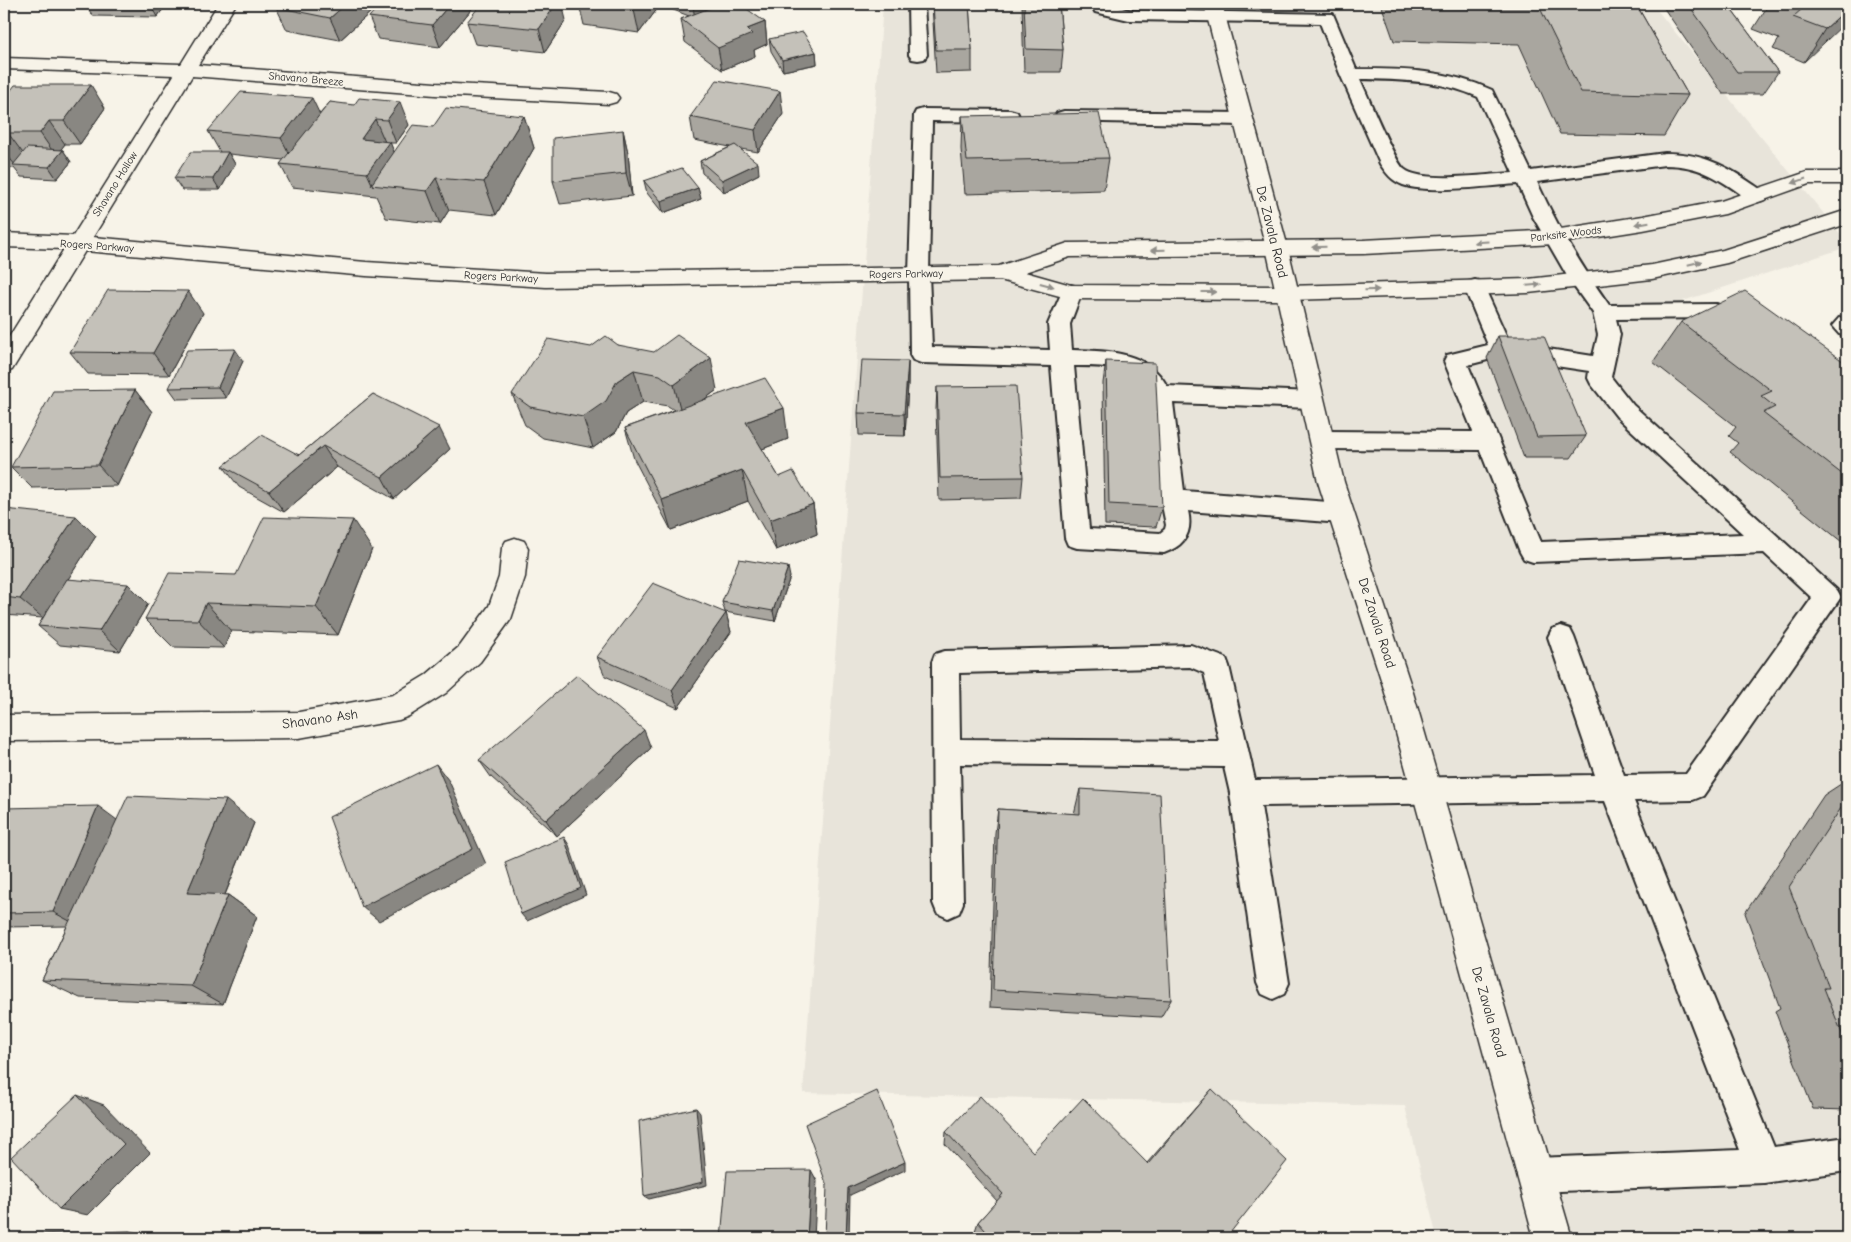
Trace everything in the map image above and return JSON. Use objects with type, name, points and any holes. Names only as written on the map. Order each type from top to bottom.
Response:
[{"type":"street","name":"Shavano Hollow","points":[[4,364],[227,4]]},
{"type":"street","name":"De Zavala Road","points":[[1215,11],[1277,248],[1331,482],[1398,688],[1553,1238]]},
{"type":"street","name":"Shavano Breeze","points":[[4,63],[60,63],[186,69],[437,89],[609,98]]},
{"type":"street","name":"Parksite Woods","points":[[1277,248],[1430,245],[1554,237],[1716,209],[1807,178],[1847,178]]},
{"type":"street","points":[[1288,293],[1528,286],[1652,272],[1727,256],[1847,217]]},
{"type":"street","name":"Rogers Parkway","points":[[4,240],[78,243],[366,269],[546,280],[1000,273],[1071,292],[1288,293]]},
{"type":"street","name":"Rogers Parkway","points":[[1000,273],[1068,250],[1277,248]]},
{"type":"street","name":"Shavano Ash","points":[[4,728],[299,725],[399,707],[436,684],[470,654],[502,611],[512,577],[515,548]]},
{"type":"lane","points":[[916,4],[918,55]]},
{"type":"lane","points":[[1100,4],[1101,8],[1129,15],[1215,11],[1327,18],[1349,74],[1390,164],[1396,172],[1408,180],[1445,183],[1525,178],[1683,158],[1717,168],[1756,196]]},
{"type":"lane","points":[[1244,793],[1427,789],[1693,787],[1828,597],[1624,411],[1599,378],[1609,334],[1603,312],[1554,237],[1486,94],[1467,84],[1437,76],[1349,74]]},
{"type":"lane","points":[[1030,116],[923,115],[919,274],[921,355],[1062,358],[1111,360],[1129,364],[1148,375],[1160,394],[1173,500],[1179,528],[1175,538],[1164,542],[1077,538],[1062,358],[1059,324],[1071,292]]},
{"type":"lane","points":[[1050,117],[1243,119]]},
{"type":"lane","points":[[1475,287],[1501,349]]},
{"type":"lane","points":[[1603,312],[1717,311],[1754,328]]},
{"type":"lane","points":[[1847,323],[1843,326],[1847,329]]},
{"type":"lane","points":[[1602,365],[1501,349],[1455,361],[1533,552],[1769,543]]},
{"type":"lane","points":[[1160,394],[1312,400]]},
{"type":"lane","points":[[1322,440],[1488,441]]},
{"type":"lane","points":[[1173,500],[1341,513]]},
{"type":"lane","points":[[1561,637],[1614,788],[1764,1166]]},
{"type":"lane","points":[[948,903],[945,662],[1191,656],[1216,666],[1244,793],[1273,983]]},
{"type":"lane","points":[[947,751],[1236,754]]},
{"type":"lane","points":[[1535,1175],[1764,1166],[1847,1154]]},
{"type":"shaded area","points":[[883,4],[1652,4],[1847,242],[1847,247],[1683,301],[1847,406],[1847,1238],[1437,1238],[1405,1106],[803,1093]]},
{"type":"building","points":[[280,4],[346,4],[330,18],[276,7]]},
{"type":"building","points":[[381,4],[450,4],[432,25],[369,17]]},
{"type":"building","points":[[481,4],[556,4],[539,29],[467,22]]},
{"type":"building","points":[[590,4],[640,4],[634,10]]},
{"type":"building","points":[[685,4],[698,4],[693,7]]},
{"type":"building","points":[[720,4],[740,4],[765,22],[747,29],[752,34],[718,48],[681,19]]},
{"type":"building","points":[[933,4],[969,4],[972,50],[936,50]]},
{"type":"building","points":[[1024,4],[1059,4],[1063,50],[1026,49]]},
{"type":"building","points":[[1538,4],[1636,4],[1688,95],[1581,92]]},
{"type":"building","points":[[1688,4],[1727,4],[1778,72],[1737,72]]},
{"type":"building","points":[[1791,4],[1847,4],[1847,9],[1825,29],[1793,17],[1803,8]]},
{"type":"building","points":[[803,32],[816,52],[782,60],[769,39]]},
{"type":"building","points":[[717,80],[780,91],[755,130],[690,117]]},
{"type":"building","points":[[15,85],[91,85],[64,121],[49,121],[40,133],[8,133],[4,139],[4,99]]},
{"type":"building","points":[[241,92],[312,98],[281,138],[208,131]]},
{"type":"building","points":[[359,98],[400,102],[387,120],[375,119],[361,139],[390,142],[367,173],[280,164],[330,102],[354,105]]},
{"type":"building","points":[[446,108],[524,116],[484,182],[436,178],[427,191],[371,185],[413,125],[433,127]]},
{"type":"building","points":[[1099,113],[1109,158],[967,161],[962,116]]},
{"type":"building","points":[[623,130],[626,173],[553,181],[553,138]]},
{"type":"building","points":[[735,145],[758,163],[722,180],[700,161]]},
{"type":"building","points":[[27,148],[63,150],[49,167],[13,165]]},
{"type":"building","points":[[191,152],[228,152],[213,179],[174,178]]},
{"type":"building","points":[[682,168],[698,188],[661,201],[644,181]]},
{"type":"building","points":[[108,290],[188,291],[153,353],[70,352]]},
{"type":"building","points":[[1745,291],[1847,364],[1847,478],[1763,413],[1775,407],[1761,396],[1772,391],[1681,322]]},
{"type":"building","points":[[677,335],[711,358],[674,385],[660,375],[634,370],[617,381],[606,401],[583,417],[530,407],[512,394],[548,339],[591,347],[606,336],[618,345],[654,352]]},
{"type":"building","points":[[1498,336],[1544,336],[1586,436],[1537,437]]},
{"type":"building","points":[[235,349],[218,387],[169,388],[187,350]]},
{"type":"building","points":[[862,360],[908,361],[904,414],[858,413]]},
{"type":"building","points":[[1106,361],[1155,363],[1162,507],[1109,504]]},
{"type":"building","points":[[765,378],[784,408],[746,422],[779,477],[793,471],[813,504],[770,520],[742,470],[662,500],[625,428]]},
{"type":"building","points":[[1016,386],[1023,477],[940,478],[937,387]]},
{"type":"building","points":[[135,390],[98,465],[11,467],[53,391]]},
{"type":"building","points":[[373,394],[439,427],[382,477],[323,446],[269,491],[223,466],[262,435],[299,455]]},
{"type":"building","points":[[4,509],[76,516],[20,599],[4,597]]},
{"type":"building","points":[[264,517],[353,520],[316,607],[206,603],[198,620],[145,619],[169,573],[236,575]]},
{"type":"building","points":[[739,559],[788,567],[773,611],[722,602]]},
{"type":"building","points":[[67,579],[128,584],[99,631],[38,626]]},
{"type":"building","points":[[653,583],[726,613],[672,690],[597,657]]},
{"type":"building","points":[[577,675],[644,730],[546,820],[479,760]]},
{"type":"building","points":[[436,764],[473,849],[362,907],[329,817]]},
{"type":"building","points":[[1080,789],[1160,794],[1171,1000],[993,990],[998,809],[1080,814]]},
{"type":"building","points":[[128,796],[226,800],[187,893],[228,895],[191,986],[42,980]]},
{"type":"building","points":[[1847,799],[1847,1046],[1824,988],[1829,988],[1789,887]]},
{"type":"building","points":[[98,806],[53,912],[4,913],[4,808]]},
{"type":"building","points":[[564,837],[581,888],[521,914],[505,862]]},
{"type":"building","points":[[1212,1089],[1287,1161],[1226,1238],[992,1238],[978,1222],[1003,1194],[946,1132],[980,1096],[1033,1152],[1083,1098],[1148,1164]]},
{"type":"building","points":[[877,1091],[905,1162],[848,1188],[846,1238],[825,1238],[827,1186],[805,1124]]},
{"type":"building","points":[[77,1095],[124,1144],[59,1209],[11,1157]]},
{"type":"building","points":[[696,1108],[703,1182],[644,1196],[639,1121]]},
{"type":"building","points":[[811,1170],[807,1238],[721,1238],[727,1171]]},
{"type":"building","points":[[129,1231],[127,1238],[4,1238],[4,1235]]}]
